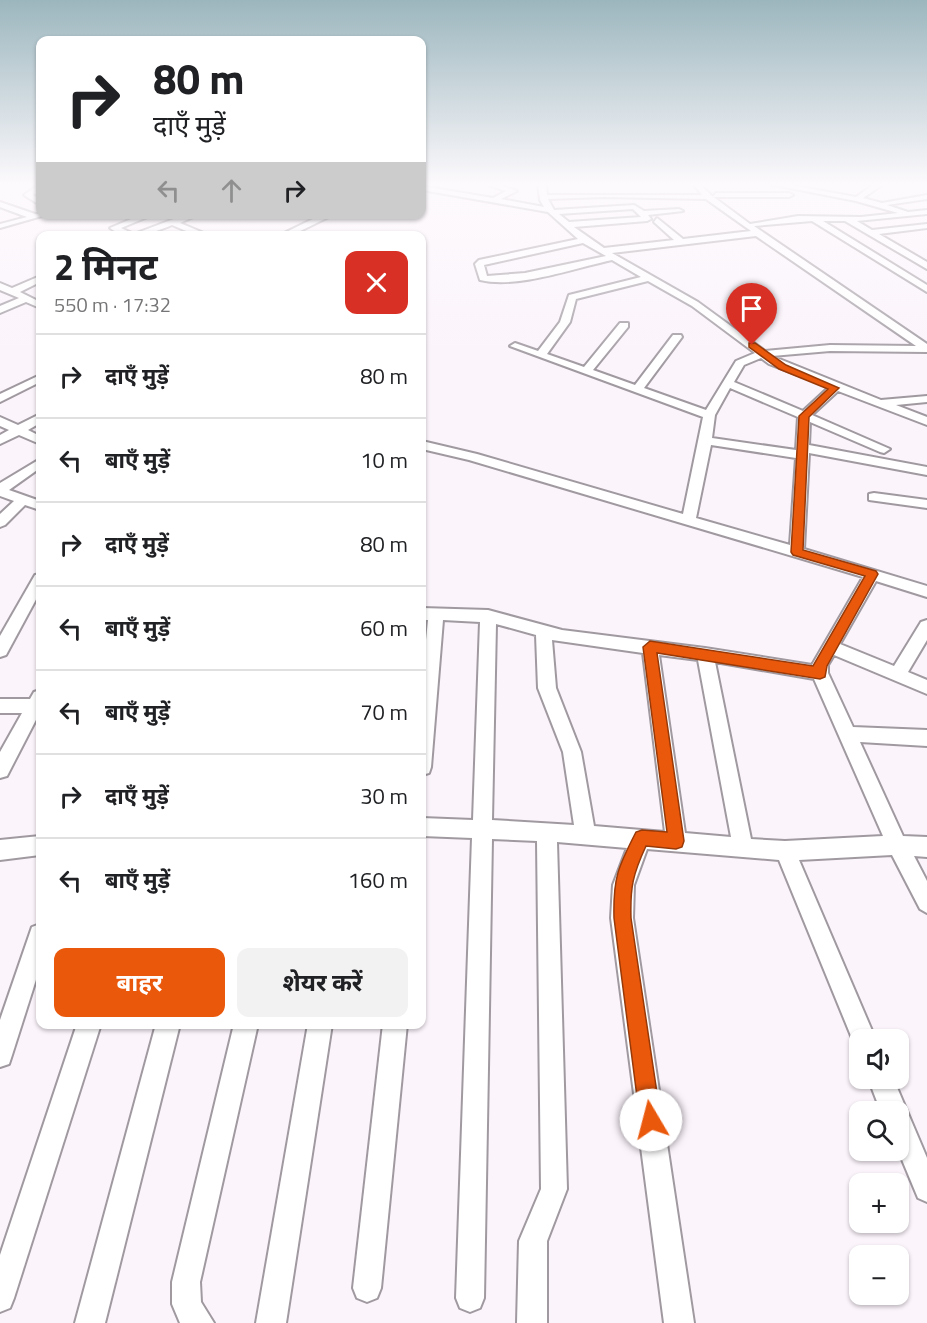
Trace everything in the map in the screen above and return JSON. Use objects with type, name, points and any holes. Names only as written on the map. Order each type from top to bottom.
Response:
[{"type":"street","points":[[557,246],[482,262],[479,264],[483,278],[493,280],[517,277],[613,257]]},
{"type":"street","points":[[594,246],[695,304],[782,367],[927,421]]},
{"type":"street","points":[[603,251],[643,246]]},
{"type":"street","points":[[777,246],[927,349]]},
{"type":"street","points":[[787,246],[924,335]]},
{"type":"street","points":[[856,246],[927,289]]},
{"type":"street","points":[[892,246],[927,266]]},
{"type":"street","points":[[541,354],[565,322],[572,297],[651,277]]},
{"type":"street","points":[[911,280],[927,278]]},
{"type":"street","points":[[12,292],[36,281]]},
{"type":"street","points":[[0,286],[36,303]]},
{"type":"street","points":[[0,310],[25,299]]},
{"type":"street","points":[[587,371],[624,325]]},
{"type":"street","points":[[638,389],[677,337]]},
{"type":"street","points":[[515,346],[709,415]]},
{"type":"street","points":[[688,521],[706,441],[709,415],[740,363],[764,355],[853,347],[927,349]]},
{"type":"street","points":[[0,399],[36,380]]},
{"type":"street","points":[[727,383],[884,449]]},
{"type":"street","points":[[797,552],[804,452],[804,416],[834,388]]},
{"type":"street","points":[[875,403],[927,399]]},
{"type":"street","points":[[0,440],[36,420]]},
{"type":"street","points":[[0,422],[36,438]]},
{"type":"street","points":[[706,441],[804,452],[927,471]]},
{"type":"street","points":[[426,446],[473,457],[927,592]]},
{"type":"street","points":[[36,466],[1,489],[1,492],[36,505]]},
{"type":"street","points":[[874,497],[927,504]]},
{"type":"street","points":[[0,522],[22,500]]},
{"type":"street","points":[[872,574],[820,665],[820,673],[897,845],[927,902]]},
{"type":"street","points":[[0,651],[36,586]]},
{"type":"street","points":[[426,680],[429,614],[488,616],[562,636],[705,654],[820,673]]},
{"type":"street","points":[[470,1298],[488,616]]},
{"type":"street","points":[[544,631],[548,688],[572,752],[585,834]]},
{"type":"street","points":[[898,675],[925,632]]},
{"type":"street","points":[[650,647],[676,841]]},
{"type":"street","points":[[830,647],[927,687]]},
{"type":"street","points":[[705,654],[743,848]]},
{"type":"street","points":[[0,706],[36,702]]},
{"type":"street","points":[[0,770],[36,706]]},
{"type":"street","points":[[846,734],[927,738]]},
{"type":"street","points":[[426,827],[585,834],[784,851],[897,845],[927,847]]},
{"type":"street","points":[[532,1323],[533,1241],[554,1189],[547,832]]},
{"type":"street","points":[[642,838],[625,871],[622,886],[622,918],[679,1323]]},
{"type":"street","points":[[0,850],[36,846]]},
{"type":"street","points":[[784,851],[859,1029]]},
{"type":"street","points":[[0,1055],[36,947]]},
{"type":"street","points":[[0,1298],[87,1029]]},
{"type":"street","points":[[90,1323],[167,1029]]},
{"type":"street","points":[[199,1323],[189,1314],[184,1300],[186,1282],[245,1029]]},
{"type":"street","points":[[271,1323],[319,1029]]},
{"type":"street","points":[[367,1288],[394,1029]]},
{"type":"street","points":[[909,1147],[927,1189]]},
{"type":"route","points":[[651,1120],[622,918],[622,886],[625,871],[642,838],[676,841],[650,647],[820,673],[820,665],[872,574],[797,552],[804,455],[804,416],[834,388],[782,367],[752,345]]}]
